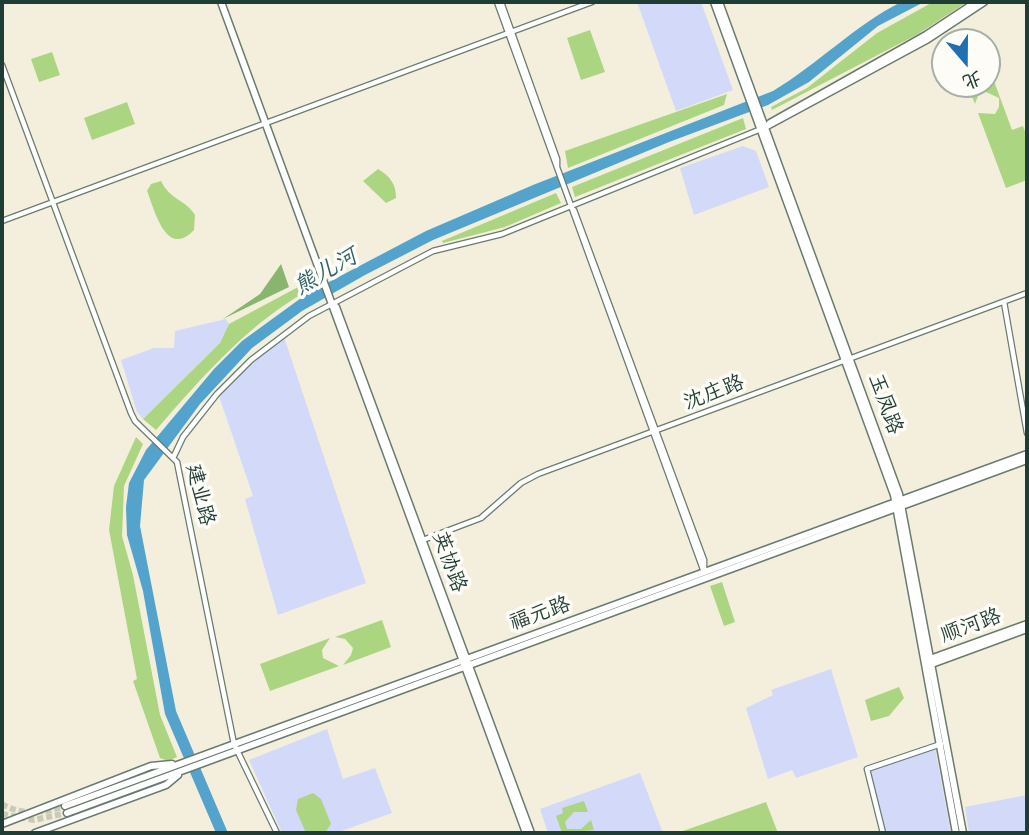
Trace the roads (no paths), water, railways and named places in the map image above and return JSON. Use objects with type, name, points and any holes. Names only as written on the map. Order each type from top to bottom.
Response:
[{"type":"street","name":"英协路","points":[[221,2],[528,833]]},
{"type":"street","points":[[499,2],[557,159],[557,167],[572,206],[579,216],[655,432],[704,560],[704,572]]},
{"type":"street","points":[[2,221],[265,121],[592,2]]},
{"type":"street","name":"玉凤路","points":[[714,2],[750,92]]},
{"type":"street","name":"玉凤路","points":[[719,2],[899,504],[963,833]]},
{"type":"street","points":[[763,128],[926,35],[976,2]]},
{"type":"street","points":[[174,456],[201,414],[243,368],[302,320],[332,302],[433,251],[495,237],[763,128],[928,38],[984,2]]},
{"type":"street","name":"建业路","points":[[2,65],[131,412],[151,437],[174,456],[184,485],[235,748],[277,833]]},
{"type":"street","name":"沈庄路","points":[[423,540],[481,518],[515,488],[538,474],[1027,293]]},
{"type":"street","name":"英协路","points":[[332,302],[340,313],[466,663]]},
{"type":"street","points":[[1004,302],[1027,433]]},
{"type":"street","name":"福元路","points":[[66,810],[899,504],[1027,454]]},
{"type":"street","name":"福元路","points":[[466,663],[704,572],[1027,460]]},
{"type":"street","name":"顺河路","points":[[929,662],[1027,626]]},
{"type":"street","name":"玉凤路","points":[[929,662],[957,833]]},
{"type":"street","points":[[883,833],[867,769],[941,744]]},
{"type":"street","points":[[2,824],[151,766],[183,767]]},
{"type":"street","points":[[35,833],[166,785],[183,767]]},
{"type":"water","points":[[901,2],[924,2],[878,26],[809,82],[768,105],[669,142],[433,240],[302,311],[252,348],[200,404],[144,480],[140,526],[176,711],[228,833],[216,833],[165,714],[143,591],[127,535],[129,483],[146,450],[214,369],[242,341],[308,293],[426,231],[533,185],[773,91],[868,22]]},
{"type":"tunnel","points":[[2,804],[33,812],[65,806]]},
{"type":"tunnel","points":[[2,814],[34,820],[67,813]]},
{"type":"water label","name":"熊儿河","points":[[326,272]]}]
